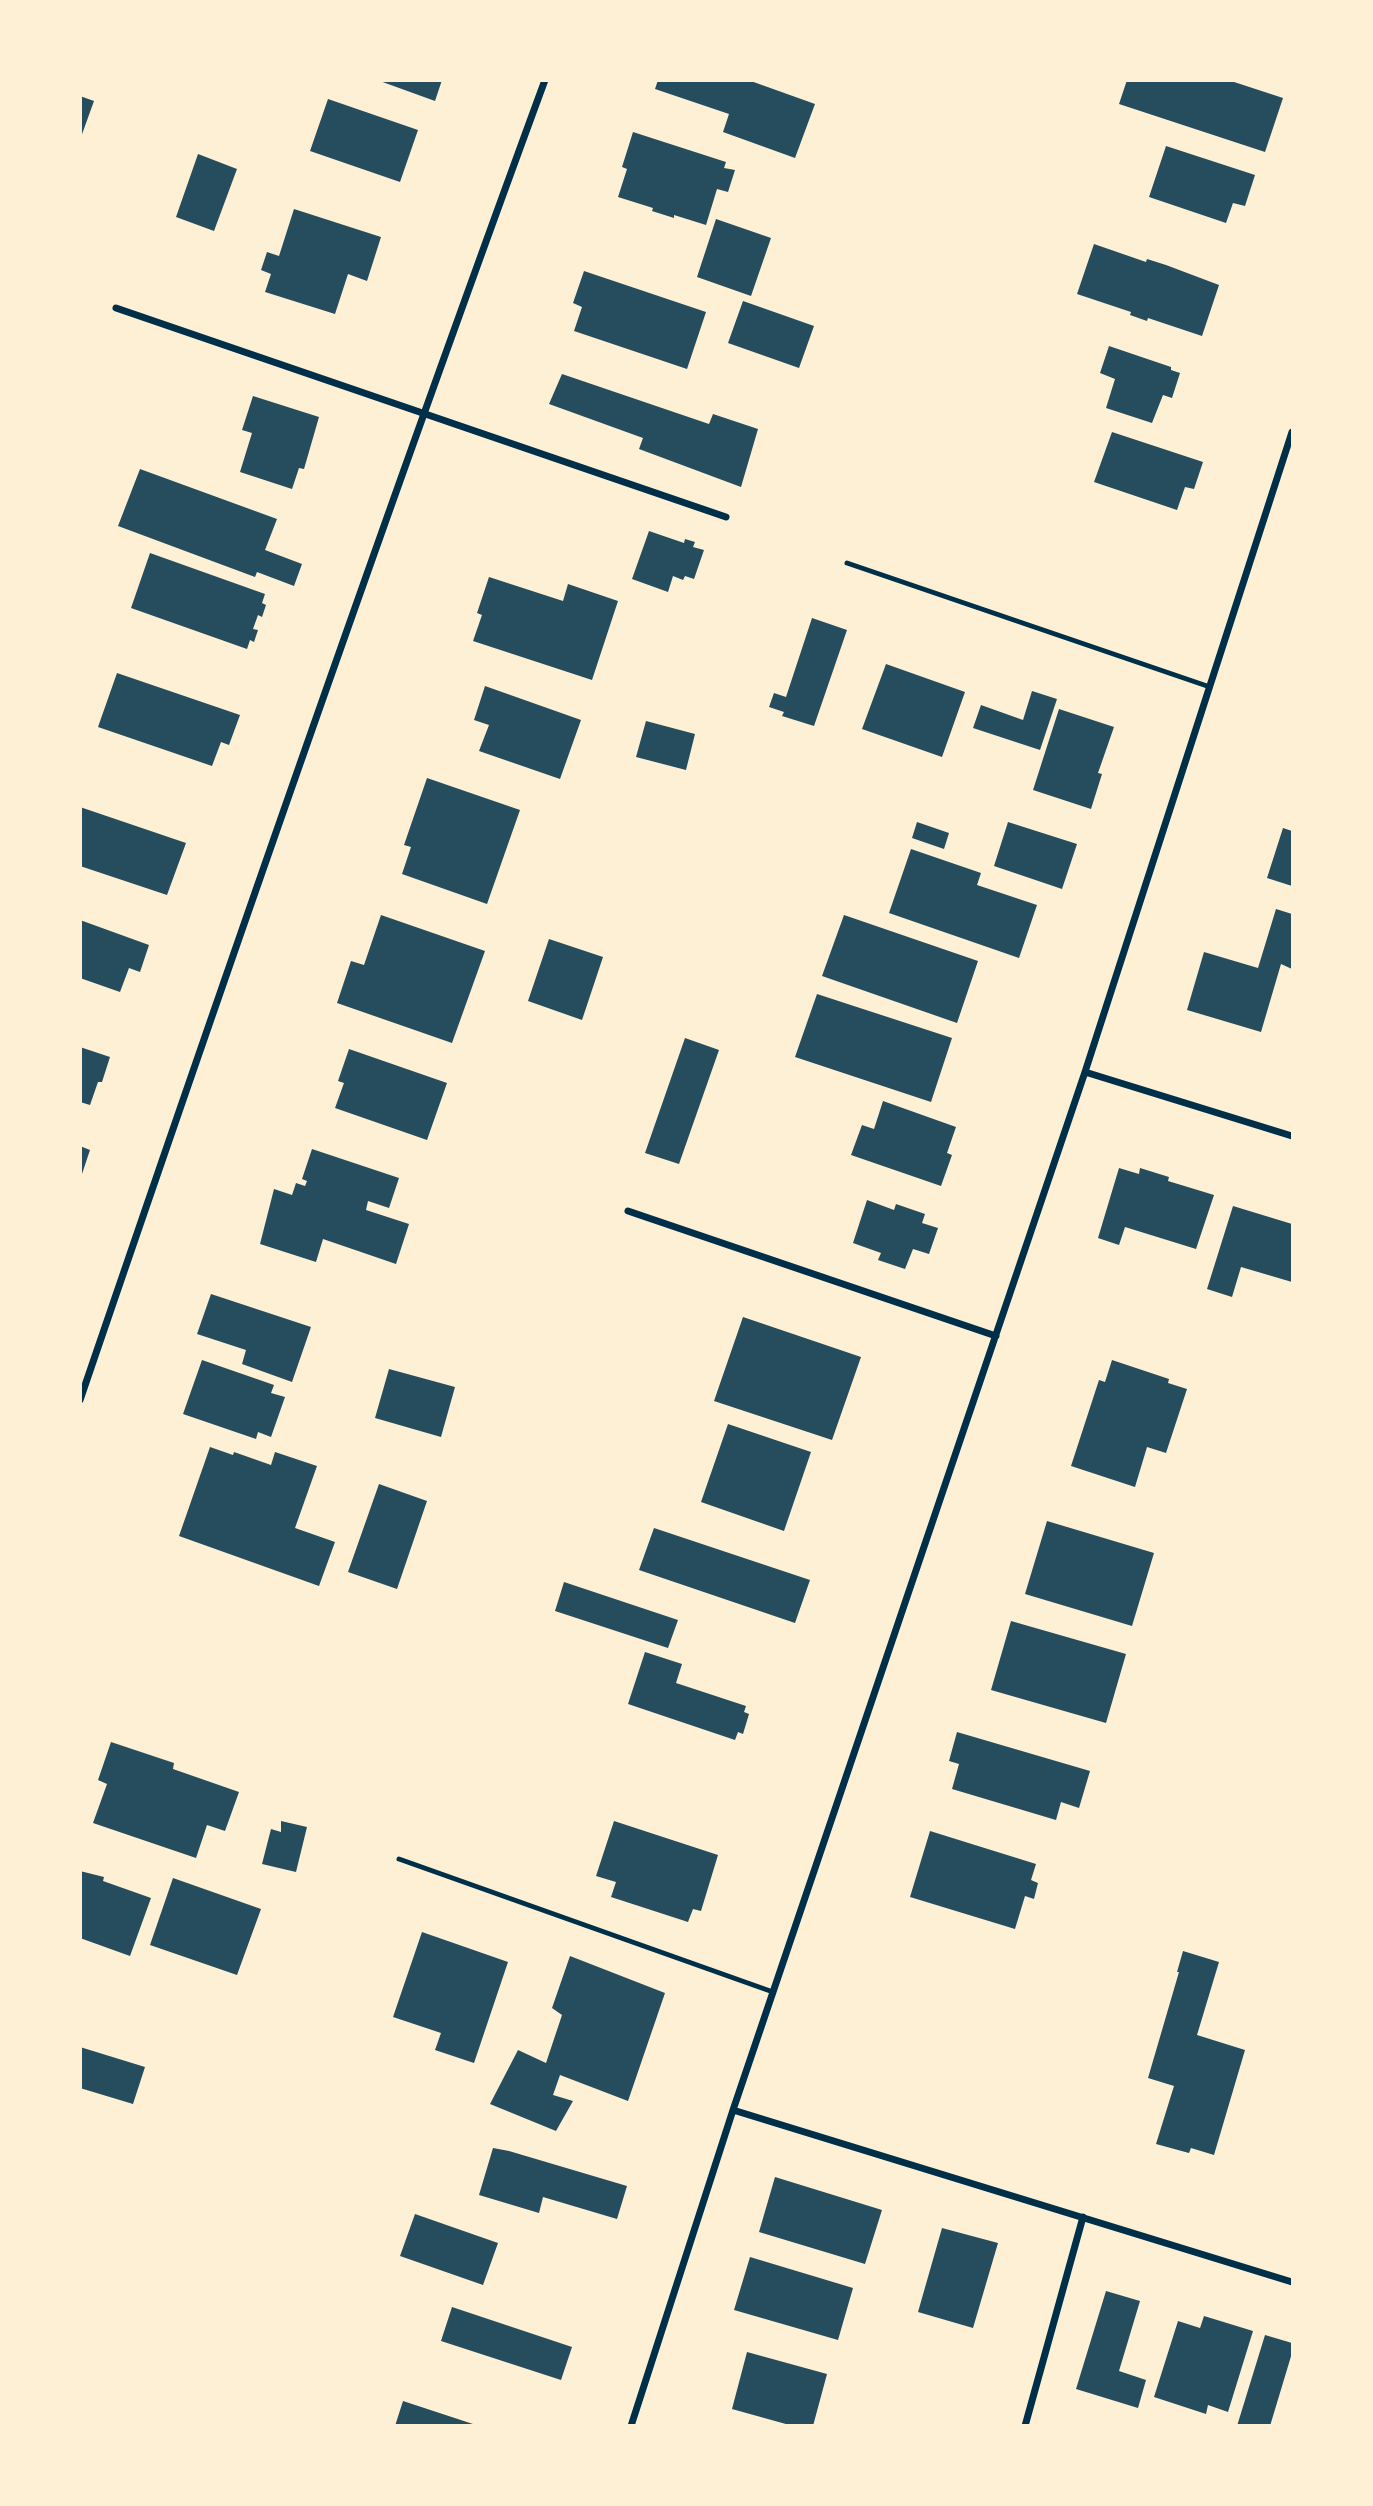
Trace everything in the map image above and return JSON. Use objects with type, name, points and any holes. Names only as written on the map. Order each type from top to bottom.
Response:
[{"type":"street","points":[[80,1400],[432,388],[545,80]]},
{"type":"street","points":[[116,308],[726,517]]},
{"type":"street","points":[[631,2426],[733,2110],[1084,1072],[1293,432]]},
{"type":"street","points":[[1084,1072],[1293,1136]]},
{"type":"street","points":[[628,1212],[996,1336]]},
{"type":"street","points":[[733,2110],[1293,2281]]},
{"type":"street","points":[[1025,2426],[1083,2217]]},
{"type":"lane","points":[[847,563],[1210,687]]},
{"type":"lane","points":[[399,1859],[773,1992]]},
{"type":"building","points":[[377,80],[442,80],[435,101]]},
{"type":"building","points":[[658,80],[748,80],[815,104],[795,158],[723,132],[729,114],[655,89]]},
{"type":"building","points":[[1127,80],[1228,80],[1283,98],[1265,152],[1119,104]]},
{"type":"building","points":[[80,96],[94,101],[81,137],[80,137]]},
{"type":"building","points":[[328,99],[418,130],[400,182],[310,151]]},
{"type":"building","points":[[633,132],[726,162],[724,168],[735,170],[728,192],[717,189],[706,225],[652,211],[653,208],[618,197],[627,169],[622,167]]},
{"type":"building","points":[[1166,146],[1255,175],[1245,206],[1233,203],[1226,223],[1149,197]]},
{"type":"building","points":[[198,154],[237,169],[214,231],[176,217]]},
{"type":"building","points":[[294,209],[381,237],[367,281],[348,274],[335,314],[265,292],[271,274],[261,270],[267,252],[279,256]]},
{"type":"building","points":[[716,219],[771,238],[751,296],[697,277]]},
{"type":"building","points":[[1094,244],[1146,262],[1147,259],[1166,265],[1219,285],[1202,336],[1148,318],[1147,321],[1130,315],[1131,312],[1077,294]]},
{"type":"building","points":[[584,271],[706,312],[687,369],[574,331],[582,307],[573,303]]},
{"type":"building","points":[[743,301],[814,326],[799,368],[728,343]]},
{"type":"building","points":[[1109,346],[1171,367],[1171,370],[1180,373],[1172,398],[1163,395],[1152,423],[1106,408],[1115,379],[1100,373]]},
{"type":"building","points":[[562,374],[709,424],[713,414],[758,429],[741,487],[639,449],[643,438],[549,404]]},
{"type":"building","points":[[253,396],[319,417],[304,469],[299,468],[292,489],[240,472],[252,433],[242,430]]},
{"type":"building","points":[[1112,432],[1203,462],[1194,489],[1185,487],[1177,510],[1094,482]]},
{"type":"building","points":[[140,469],[277,519],[265,550],[302,564],[294,586],[257,572],[255,577],[118,526]]},
{"type":"building","points":[[649,531],[684,543],[685,539],[695,542],[693,547],[704,550],[694,579],[685,576],[683,580],[673,576],[668,592],[632,579]]},
{"type":"building","points":[[150,553],[265,594],[262,603],[266,605],[262,617],[258,615],[253,629],[258,630],[254,642],[250,640],[247,649],[131,608]]},
{"type":"building","points":[[489,577],[563,601],[568,584],[618,601],[592,680],[473,641],[482,615],[477,613]]},
{"type":"building","points":[[812,618],[847,630],[814,726],[782,716],[784,712],[769,707],[774,693],[786,697]]},
{"type":"building","points":[[886,664],[965,692],[942,757],[862,729]]},
{"type":"building","points":[[117,673],[240,715],[229,745],[221,742],[212,766],[98,727]]},
{"type":"building","points":[[485,686],[581,720],[560,779],[479,751],[489,725],[474,720]]},
{"type":"building","points":[[1032,691],[1057,699],[1040,750],[973,728],[981,705],[1023,720]]},
{"type":"building","points":[[1059,709],[1114,727],[1098,773],[1102,774],[1091,809],[1033,790]]},
{"type":"building","points":[[646,721],[695,734],[686,770],[636,757]]},
{"type":"building","points":[[427,778],[520,810],[487,904],[402,874],[411,847],[404,845]]},
{"type":"building","points":[[80,807],[186,843],[167,895],[80,866]]},
{"type":"building","points":[[917,822],[949,833],[944,849],[912,838]]},
{"type":"building","points":[[1008,822],[1077,844],[1062,889],[994,866]]},
{"type":"building","points":[[1283,828],[1292,831],[1292,886],[1267,878]]},
{"type":"building","points":[[911,849],[981,873],[977,885],[1037,905],[1019,958],[889,913]]},
{"type":"building","points":[[1276,909],[1292,914],[1292,969],[1281,964],[1261,1032],[1187,1010],[1204,952],[1258,968]]},
{"type":"building","points":[[381,915],[485,951],[452,1043],[337,1003],[351,961],[364,965]]},
{"type":"building","points":[[844,915],[978,961],[957,1023],[822,976]]},
{"type":"building","points":[[80,920],[149,945],[140,972],[129,968],[120,992],[80,978]]},
{"type":"building","points":[[549,939],[603,957],[582,1020],[528,1001]]},
{"type":"building","points":[[817,994],[952,1038],[931,1102],[795,1057]]},
{"type":"building","points":[[685,1038],[719,1050],[679,1164],[645,1153]]},
{"type":"building","points":[[80,1047],[110,1057],[102,1082],[98,1082],[90,1105],[80,1102]]},
{"type":"building","points":[[349,1049],[447,1083],[427,1140],[335,1108],[344,1083],[338,1081]]},
{"type":"building","points":[[883,1101],[956,1127],[947,1153],[952,1155],[941,1186],[851,1155],[862,1125],[874,1129]]},
{"type":"building","points":[[80,1146],[90,1150],[81,1177],[80,1177]]},
{"type":"building","points":[[312,1149],[399,1178],[389,1208],[368,1201],[366,1210],[409,1224],[396,1264],[323,1239],[316,1262],[260,1244],[274,1189],[292,1195],[296,1183],[305,1186],[307,1181],[302,1179]]},
{"type":"building","points":[[1119,1168],[1139,1174],[1140,1168],[1169,1177],[1168,1181],[1214,1195],[1196,1249],[1125,1227],[1119,1245],[1098,1238]]},
{"type":"building","points":[[867,1200],[894,1210],[896,1204],[925,1214],[922,1223],[938,1228],[929,1254],[913,1249],[905,1269],[878,1260],[881,1253],[853,1243]]},
{"type":"building","points":[[1233,1206],[1292,1224],[1292,1282],[1241,1267],[1232,1297],[1207,1289]]},
{"type":"building","points":[[211,1294],[311,1327],[292,1382],[242,1364],[246,1350],[197,1334]]},
{"type":"building","points":[[743,1317],[861,1357],[832,1440],[714,1401]]},
{"type":"building","points":[[202,1360],[274,1385],[271,1393],[285,1397],[271,1437],[258,1432],[256,1439],[183,1414]]},
{"type":"building","points":[[1112,1360],[1169,1379],[1168,1383],[1187,1389],[1166,1453],[1147,1447],[1135,1487],[1071,1466],[1099,1380],[1105,1382]]},
{"type":"building","points":[[389,1369],[455,1387],[441,1437],[375,1418]]},
{"type":"building","points":[[728,1424],[811,1452],[784,1531],[701,1502]]},
{"type":"building","points":[[210,1447],[271,1465],[275,1452],[317,1466],[295,1528],[335,1542],[319,1586],[179,1536]]},
{"type":"building","points":[[379,1484],[427,1501],[397,1589],[348,1572]]},
{"type":"building","points":[[1047,1521],[1154,1553],[1132,1626],[1025,1594]]},
{"type":"building","points":[[654,1528],[810,1580],[795,1623],[639,1570]]},
{"type":"building","points":[[564,1582],[678,1620],[668,1648],[555,1611]]},
{"type":"building","points":[[1011,1621],[1126,1654],[1106,1723],[991,1690]]},
{"type":"building","points":[[645,1652],[682,1664],[676,1683],[746,1706],[744,1712],[749,1714],[743,1734],[738,1732],[735,1740],[628,1704]]},
{"type":"building","points":[[957,1732],[1090,1771],[1079,1808],[1061,1802],[1056,1820],[952,1789],[959,1764],[949,1761]]},
{"type":"building","points":[[111,1742],[174,1763],[173,1769],[239,1792],[225,1831],[207,1825],[196,1858],[93,1823],[107,1784],[98,1780]]},
{"type":"building","points":[[281,1821],[307,1827],[296,1872],[262,1864],[271,1829],[281,1832]]},
{"type":"building","points":[[614,1821],[718,1855],[701,1911],[693,1909],[688,1922],[611,1897],[616,1882],[596,1876]]},
{"type":"building","points":[[930,1831],[1036,1864],[1031,1880],[1038,1883],[1034,1899],[1025,1896],[1015,1929],[910,1897]]},
{"type":"building","points":[[80,1871],[104,1877],[103,1881],[151,1898],[130,1956],[80,1938]]},
{"type":"building","points":[[173,1878],[261,1909],[237,1975],[150,1945]]},
{"type":"building","points":[[422,1932],[508,1962],[474,2063],[435,2050],[441,2033],[393,2017]]},
{"type":"building","points":[[1183,1951],[1219,1962],[1197,2035],[1245,2050],[1214,2155],[1191,2148],[1189,2153],[1156,2144],[1174,2086],[1148,2078]]},
{"type":"building","points":[[570,1956],[665,1993],[628,2101],[560,2075],[553,2095],[573,2101],[556,2131],[490,2104],[518,2050],[546,2063],[562,2015],[552,2008]]},
{"type":"building","points":[[80,2047],[145,2067],[133,2104],[80,2088]]},
{"type":"building","points":[[493,2148],[627,2186],[617,2219],[543,2197],[539,2213],[479,2195]]},
{"type":"building","points":[[775,2177],[882,2210],[865,2264],[759,2232]]},
{"type":"building","points":[[415,2214],[498,2243],[483,2285],[400,2256]]},
{"type":"building","points":[[942,2228],[998,2243],[973,2328],[918,2312]]},
{"type":"building","points":[[750,2257],[853,2288],[838,2340],[734,2310]]},
{"type":"building","points":[[1106,2291],[1140,2301],[1119,2371],[1146,2380],[1138,2408],[1076,2389]]},
{"type":"building","points":[[452,2307],[572,2347],[561,2380],[441,2341]]},
{"type":"building","points":[[1204,2316],[1253,2331],[1228,2412],[1208,2405],[1206,2414],[1154,2397],[1178,2321],[1200,2328]]},
{"type":"building","points":[[1265,2335],[1292,2343],[1292,2353],[1270,2426],[1237,2426]]},
{"type":"building","points":[[747,2352],[827,2374],[813,2426],[793,2426],[732,2409]]},
{"type":"building","points":[[403,2401],[476,2425],[476,2426],[395,2426]]}]
